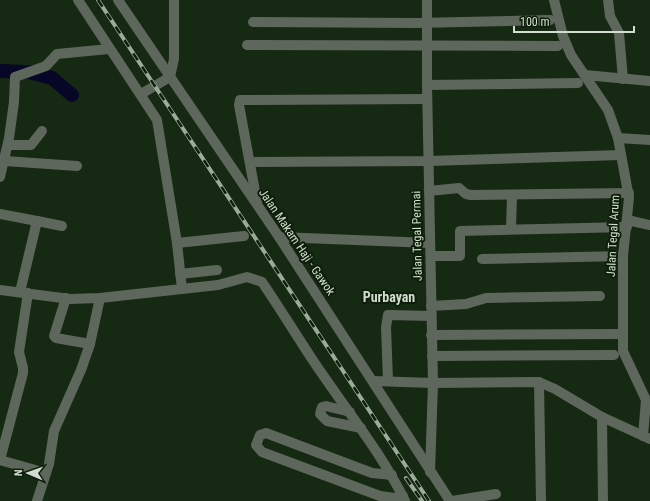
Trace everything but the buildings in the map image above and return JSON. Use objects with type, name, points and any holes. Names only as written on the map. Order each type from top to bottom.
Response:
[{"type":"street","points":[[78,0],[109,49],[141,94],[158,125],[177,243],[182,289]]},
{"type":"street","name":"Jalan Makam Haji - Gawok","points":[[118,0],[279,238],[373,381],[430,472],[451,501]]},
{"type":"street","points":[[141,94],[170,77],[174,59],[174,0]]},
{"type":"street","name":"Jalan Tegal Permai","points":[[427,0],[427,99],[433,383],[430,472]]},
{"type":"street","name":"Jalan Tegal Arum","points":[[554,0],[563,36],[581,79],[608,110],[618,138],[622,155],[629,193],[623,256],[624,354],[646,400],[647,438]]},
{"type":"street","points":[[608,0],[610,16],[619,36],[622,80]]},
{"type":"street","points":[[253,22],[550,20]]},
{"type":"street","points":[[247,45],[558,46]]},
{"type":"street","points":[[0,177],[5,161],[6,140],[14,102],[14,80],[17,76],[46,66],[57,54],[109,49]]},
{"type":"street","points":[[427,86],[581,79],[650,81]]},
{"type":"street","points":[[257,206],[239,101],[427,99]]},
{"type":"street","points":[[6,140],[31,145],[42,131]]},
{"type":"street","points":[[618,138],[650,140]]},
{"type":"street","points":[[255,162],[429,161],[622,155]]},
{"type":"street","points":[[5,161],[77,166]]},
{"type":"street","points":[[429,191],[459,188],[468,195],[629,193]]},
{"type":"street","points":[[511,229],[512,195]]},
{"type":"street","points":[[0,214],[62,226]]},
{"type":"street","points":[[37,221],[24,292],[19,352],[23,373],[0,460],[46,473]]},
{"type":"street","points":[[430,256],[460,256],[460,231],[627,224],[650,225]]},
{"type":"street","points":[[177,243],[244,236]]},
{"type":"street","points":[[279,238],[430,243]]},
{"type":"street","points":[[482,259],[623,256]]},
{"type":"street","points":[[180,274],[217,270]]},
{"type":"street","points":[[0,290],[66,298],[100,298],[218,285],[247,277],[262,282],[312,359],[392,475],[404,498],[380,496],[262,452],[256,445],[260,435],[266,433],[372,473],[392,475]]},
{"type":"street","points":[[431,306],[466,304],[486,298],[600,296]]},
{"type":"street","points":[[66,298],[54,336],[56,338],[90,344]]},
{"type":"street","points":[[37,501],[46,473],[54,431],[81,370],[90,344],[100,298]]},
{"type":"street","points":[[388,382],[386,327],[388,315],[431,316]]},
{"type":"street","points":[[432,335],[623,334]]},
{"type":"street","points":[[432,356],[614,355]]},
{"type":"street","points":[[373,381],[433,383],[540,382],[602,417],[647,438]]},
{"type":"street","points":[[540,382],[541,501]]},
{"type":"street","points":[[350,412],[326,406],[322,407],[320,414],[327,420],[361,428]]},
{"type":"street","points":[[602,417],[603,501]]},
{"type":"street","points":[[451,501],[496,494]]},
{"type":"waterway","points":[[0,71],[23,72]]},
{"type":"waterway","points":[[29,72],[52,78],[72,95]]},
{"type":"railway","points":[[98,0],[429,501]]},
{"type":"railway","points":[[406,478],[422,501]]},
{"type":"district","name":"Purbayan","points":[[389,297]]}]
